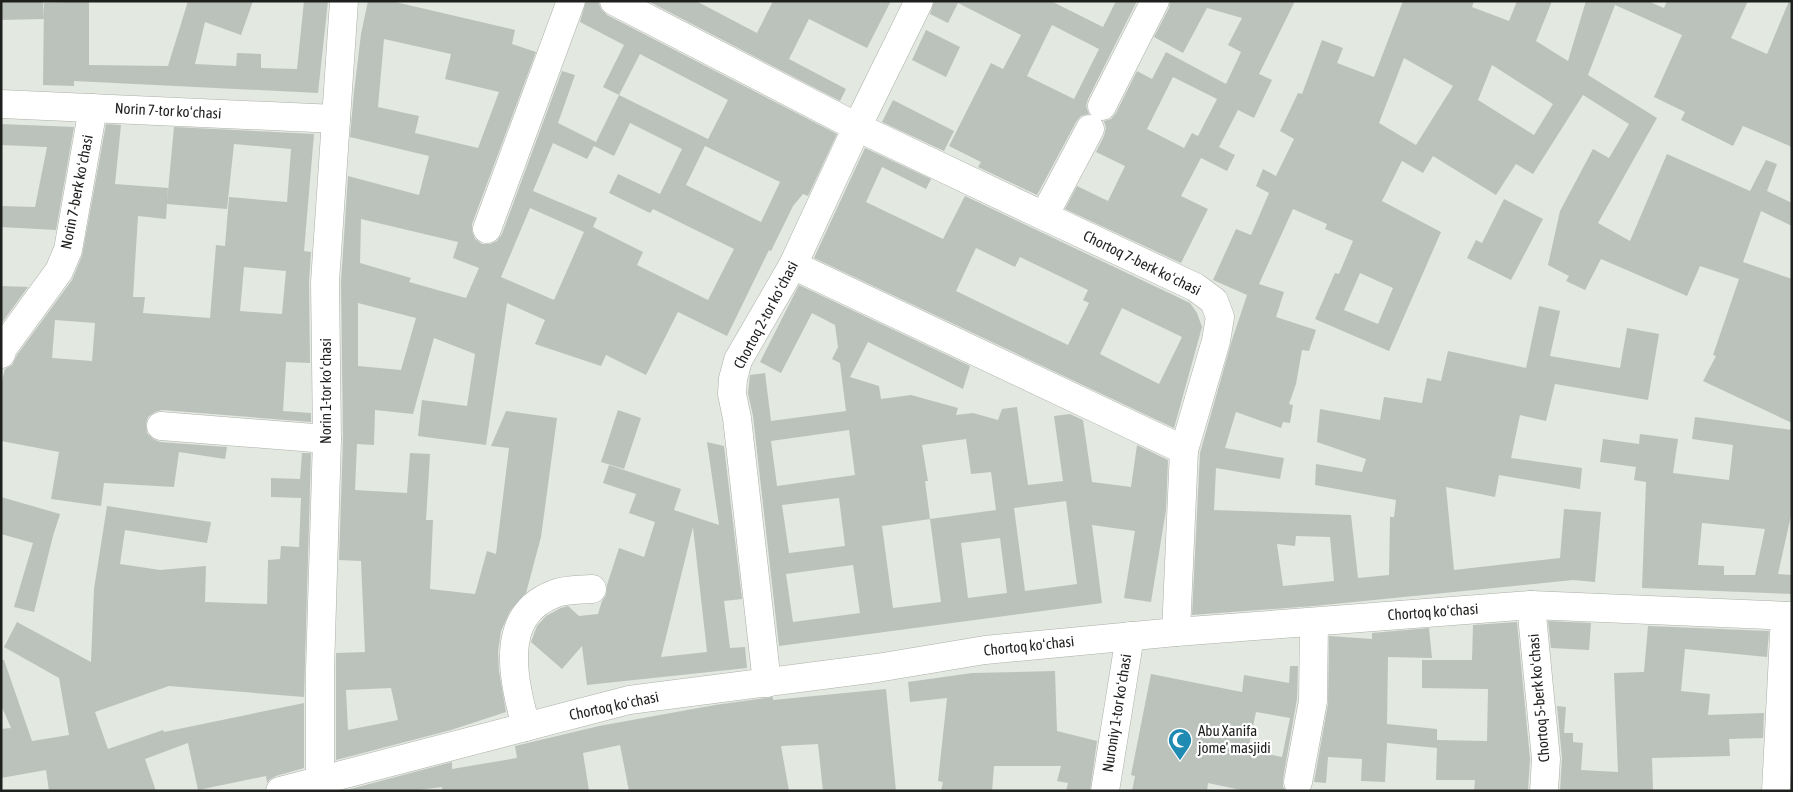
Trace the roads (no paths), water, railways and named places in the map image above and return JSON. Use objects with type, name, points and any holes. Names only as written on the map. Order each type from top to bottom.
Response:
[{"type":"street","name":"Norin 1-tor koʻchasi","points":[[320,781],[320,670],[327,439],[325,282],[344,1]]},
{"type":"street","points":[[487,229],[571,1]]},
{"type":"street","name":"Chortoq 7-berk koʻchasi","points":[[614,1],[858,128],[1196,288],[1214,301],[1220,317],[1216,341],[1184,450],[1176,632]]},
{"type":"street","name":"Chortoq 2-tor koʻchasi","points":[[767,683],[737,418],[732,394],[733,379],[738,360],[793,265],[919,1]]},
{"type":"street","points":[[1044,216],[1155,1]]},
{"type":"street","name":"Norin 7-tor koʻchasi","points":[[1,104],[336,119]]},
{"type":"street","name":"Norin 7-berk koʻchasi","points":[[2,350],[59,271],[68,250],[93,108]]},
{"type":"street","points":[[793,265],[1184,450]]},
{"type":"street","points":[[161,426],[327,439]]},
{"type":"street","points":[[526,726],[515,686],[515,634],[527,612],[539,601],[556,593],[592,589]]},
{"type":"street","name":"Chortoq koʻchasi","points":[[280,791],[629,700],[877,668],[985,650],[1176,632],[1531,604],[1788,616]]},
{"type":"street","name":"Chortoq 5-berk koʻchasi","points":[[1531,604],[1546,759],[1544,791]]},
{"type":"street","points":[[1776,791],[1788,616]]},
{"type":"street","points":[[1298,782],[1313,701],[1314,622]]},
{"type":"street","name":"Nuroniy 1-tor koʻchasi","points":[[1105,791],[1130,636]]},
{"type":"place","name":"Abu Xanifa jome' masjidi","points":[[1180,761]]}]
